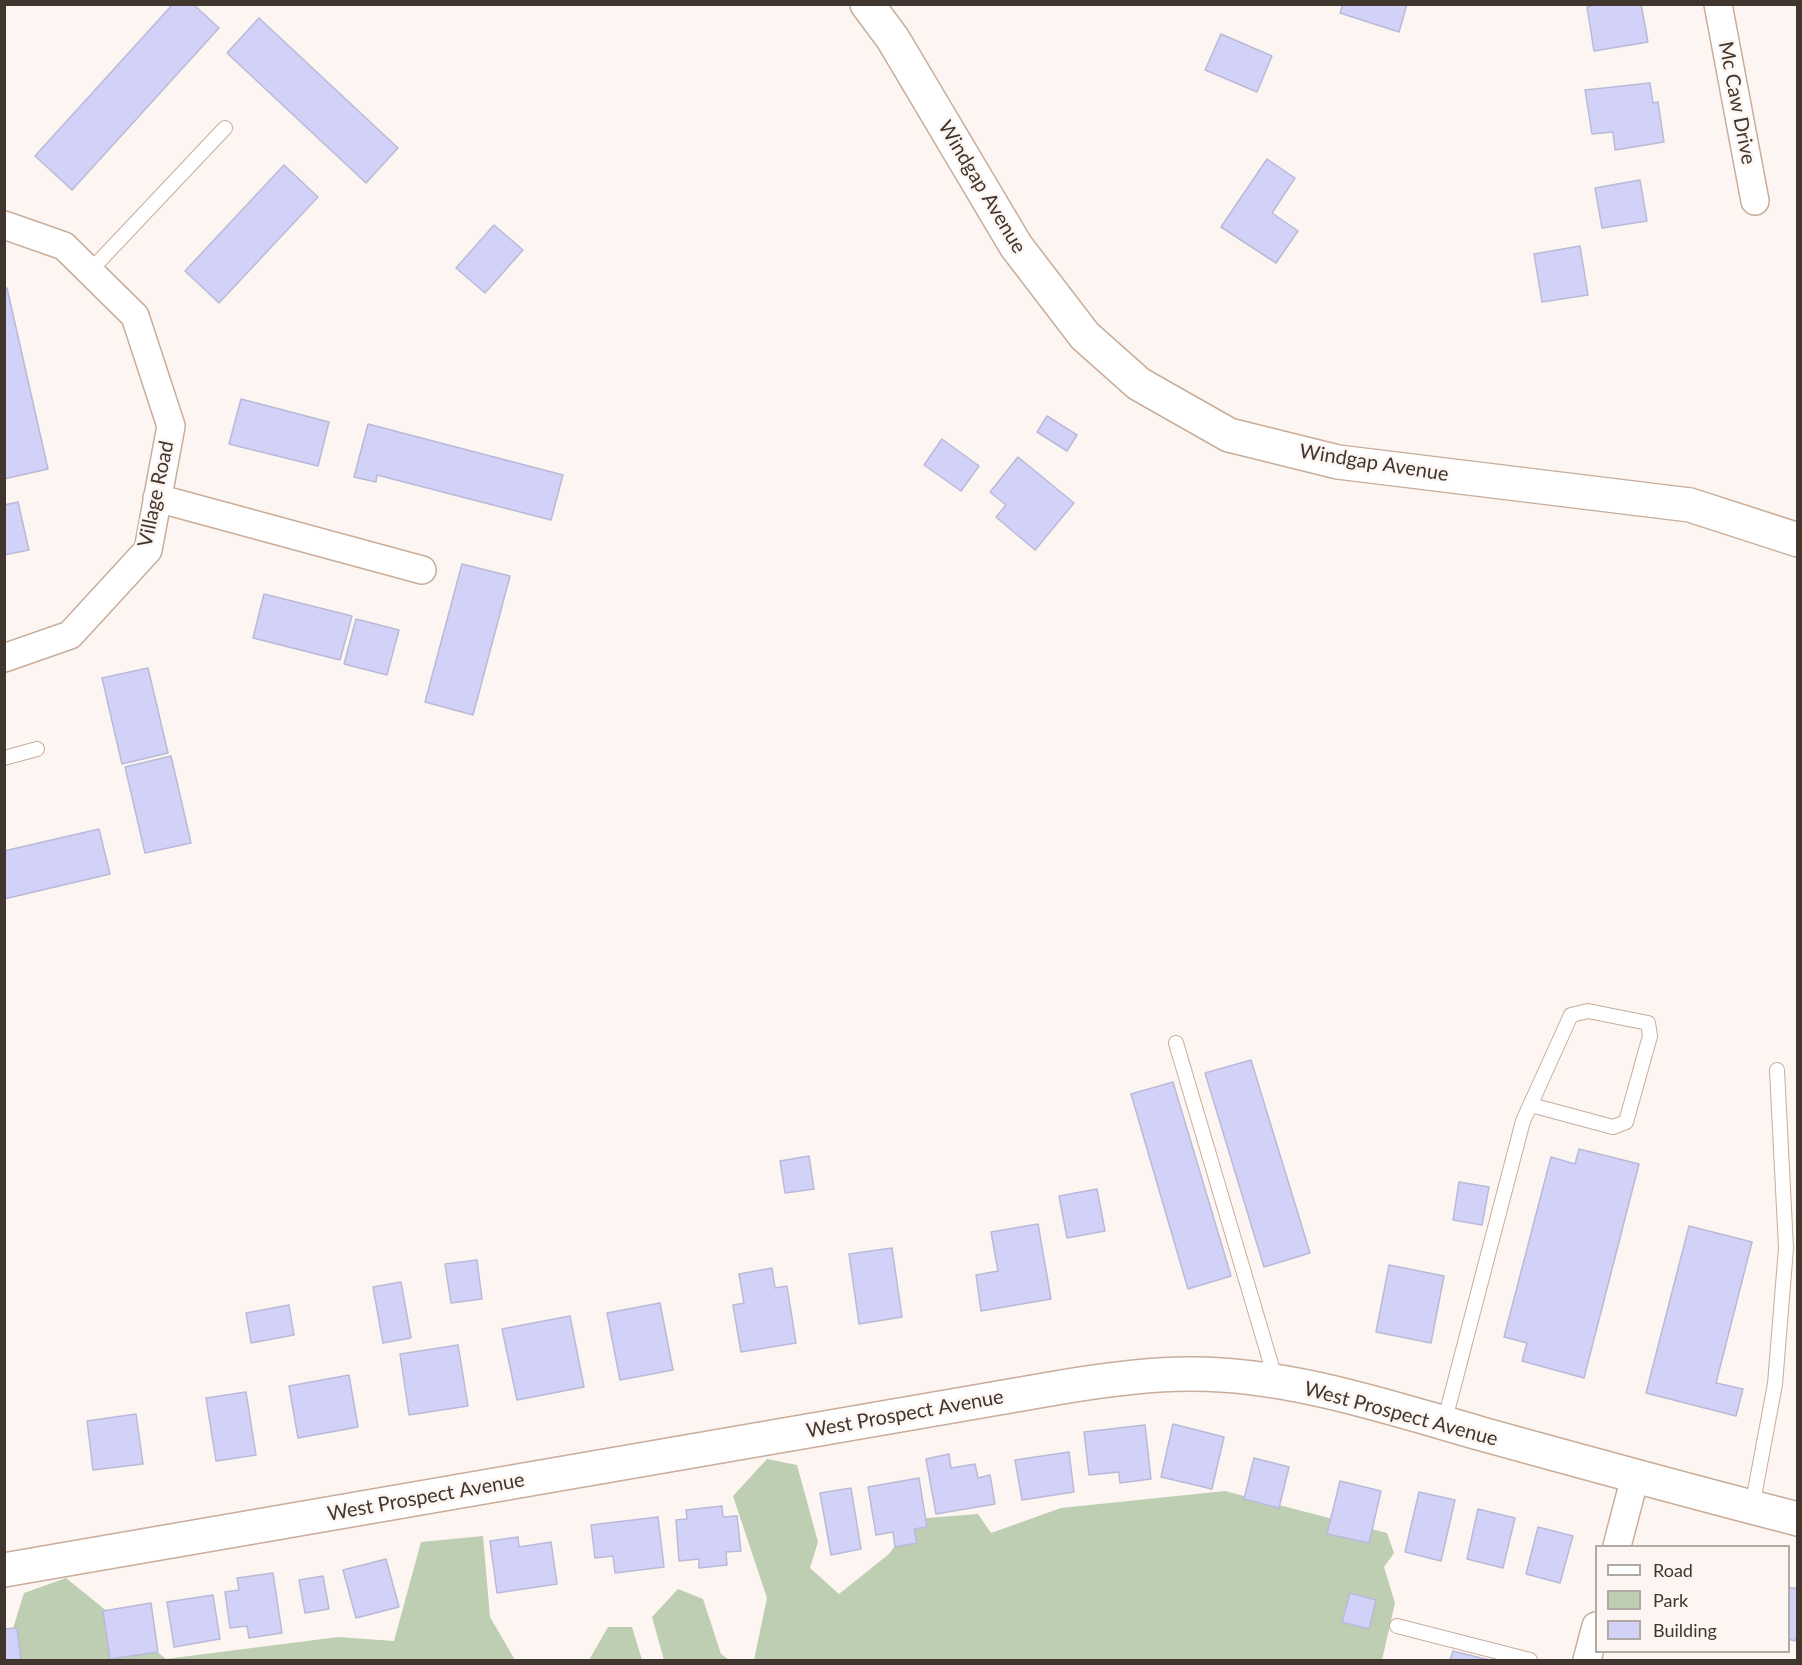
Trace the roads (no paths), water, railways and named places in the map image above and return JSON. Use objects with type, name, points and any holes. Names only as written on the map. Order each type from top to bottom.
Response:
[{"type":"street","name":"Windgap Avenue","points":[[867,4],[893,39],[1016,246],[1085,336],[1140,384],[1209,424],[1229,435],[1338,462],[1690,505],[1797,540]]},
{"type":"street","name":"Mc Caw Drive","points":[[1718,4],[1755,201]]},
{"type":"street","name":"Village Road","points":[[4,225],[64,246],[135,316],[171,426],[148,550],[70,635],[4,658]]},
{"type":"street","points":[[158,498],[422,570]]},
{"type":"street","name":"West Prospect Avenue","points":[[4,1570],[1126,1377],[1190,1374],[1250,1378],[1375,1404],[1635,1477],[1797,1519]]},
{"type":"street","points":[[1617,1545],[1635,1477]]},
{"type":"street","points":[[1587,1660],[1595,1630]]},
{"type":"lane","points":[[90,271],[225,128]]},
{"type":"lane","points":[[4,758],[37,749]]},
{"type":"lane","points":[[1444,1423],[1523,1121],[1571,1015],[1588,1011],[1648,1023],[1650,1036],[1626,1122],[1613,1127],[1531,1105]]},
{"type":"lane","points":[[1176,1043],[1276,1383]]},
{"type":"lane","points":[[1752,1507],[1775,1384],[1786,1248],[1777,1070]]},
{"type":"lane","points":[[1397,1626],[1530,1660]]}]
